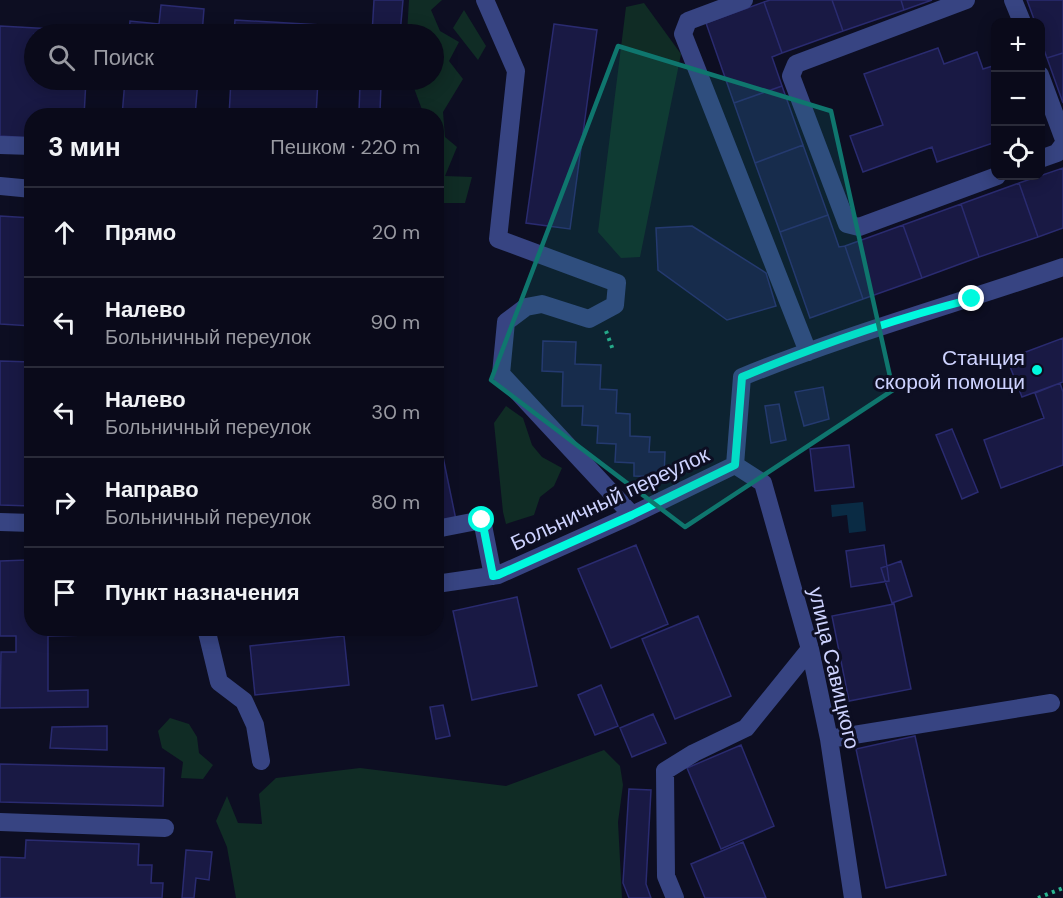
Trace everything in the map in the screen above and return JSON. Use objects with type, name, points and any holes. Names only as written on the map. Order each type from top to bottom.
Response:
[{"type":"street","points":[[485,0],[516,71],[498,239],[617,283],[615,305],[589,319],[542,304],[526,307],[506,322],[501,374],[632,515]]},
{"type":"street","points":[[744,0],[688,21],[683,34],[808,352]]},
{"type":"street","points":[[966,0],[796,64],[791,76],[847,224],[859,227],[991,178]]},
{"type":"street","points":[[1013,0],[1020,18]]},
{"type":"street","points":[[1045,86],[1063,137]]},
{"type":"street","points":[[0,145],[24,146]]},
{"type":"street","points":[[1045,158],[1057,153],[1063,145]]},
{"type":"street","points":[[0,186],[24,188]]},
{"type":"street","name":"Больничный переулок","points":[[444,583],[493,576],[632,515],[735,465],[742,377],[927,310],[972,299],[1063,267]]},
{"type":"street","name":"улица Савицкого","points":[[735,465],[763,483],[810,649],[829,739],[853,898]]},
{"type":"street","points":[[444,527],[482,520],[493,576]]},
{"type":"street","points":[[0,522],[24,523]]},
{"type":"street","points":[[208,636],[219,681],[244,701],[255,725],[261,761]]},
{"type":"street","points":[[675,898],[666,876],[665,771],[694,753],[746,728],[810,649]]},
{"type":"street","points":[[829,739],[1051,703]]},
{"type":"street","points":[[0,822],[165,828]]},
{"type":"path","points":[[1038,898],[1063,888]]},
{"type":"highlighted area","points":[[618,46],[831,111],[893,390],[685,527],[491,380]]},
{"type":"green space","points":[[409,0],[442,0],[431,10],[437,24],[408,24]]},
{"type":"green space","points":[[644,3],[681,54],[640,257],[621,258],[598,232],[626,7]]},
{"type":"green space","points":[[464,10],[486,46],[478,60],[453,28]]},
{"type":"green space","points":[[444,33],[459,42],[449,61],[463,79],[444,110],[444,108],[421,108],[415,90],[444,90]]},
{"type":"green space","points":[[444,124],[445,137],[457,147],[445,176],[472,177],[465,203],[444,203]]},
{"type":"green space","points":[[506,406],[523,418],[532,445],[542,457],[562,468],[554,486],[540,497],[534,515],[506,524],[494,423]]},
{"type":"green space","points":[[170,718],[189,724],[197,737],[199,753],[213,765],[203,779],[181,778],[183,762],[162,748],[158,731]]},
{"type":"green space","points":[[604,750],[620,766],[623,785],[618,822],[622,898],[236,898],[227,847],[216,821],[227,796],[238,823],[262,824],[259,794],[276,778],[360,768],[506,786]]},
{"type":"water","points":[[863,502],[866,531],[849,533],[847,515],[832,517],[831,505]]},
{"type":"building","points":[[374,0],[403,0],[401,24],[373,24]]},
{"type":"building","points":[[770,0],[832,0],[843,31],[782,53],[764,2]]},
{"type":"building","points":[[832,0],[901,0],[904,10],[843,31]]},
{"type":"building","points":[[901,0],[932,0],[904,10]]},
{"type":"building","points":[[1027,0],[1063,0],[1063,53],[1047,58],[1045,18],[1034,18]]},
{"type":"building","points":[[764,2],[782,53],[772,57],[782,86],[734,103],[706,23]]},
{"type":"building","points":[[161,5],[204,9],[203,24],[159,24]]},
{"type":"building","points":[[235,20],[304,24],[235,24]]},
{"type":"building","points":[[130,21],[159,24],[130,24]]},
{"type":"building","points":[[554,24],[597,30],[570,229],[526,223]]},
{"type":"building","points":[[0,26],[24,27],[24,90],[85,90],[84,108],[24,108],[24,138],[0,136]]},
{"type":"building","points":[[938,48],[944,64],[977,52],[983,69],[991,67],[991,144],[937,162],[932,147],[863,172],[850,136],[883,125],[864,74]]},
{"type":"building","points":[[1063,53],[1063,103],[1047,58]]},
{"type":"building","points":[[782,86],[803,145],[755,163],[734,103]]},
{"type":"building","points":[[124,90],[197,90],[196,108],[123,108]]},
{"type":"building","points":[[230,90],[317,90],[316,108],[229,108]]},
{"type":"building","points":[[360,90],[381,90],[380,108],[359,108]]},
{"type":"building","points":[[803,145],[828,215],[780,232],[755,163]]},
{"type":"building","points":[[1063,168],[1063,228],[1038,237],[1019,183],[1028,180],[1045,180],[1045,174]]},
{"type":"building","points":[[1019,183],[1038,237],[979,257],[961,204]]},
{"type":"building","points":[[961,204],[979,257],[922,278],[903,225]]},
{"type":"building","points":[[828,215],[839,247],[845,246],[863,299],[810,318],[780,232]]},
{"type":"building","points":[[0,216],[24,218],[24,326],[0,324]]},
{"type":"building","points":[[903,225],[922,278],[863,299],[845,246]]},
{"type":"building","points":[[692,226],[766,273],[776,306],[727,320],[658,270],[656,228]]},
{"type":"building","name":"Станция скорой помощи","points":[[1063,338],[1063,382],[1022,397],[1007,359]]},
{"type":"building","points":[[543,341],[576,342],[575,364],[601,365],[600,389],[617,390],[616,413],[630,414],[630,436],[650,437],[649,452],[665,452],[664,477],[634,476],[634,463],[615,462],[616,444],[597,443],[598,426],[582,425],[583,406],[562,406],[563,372],[542,371]]},
{"type":"building","points":[[0,361],[24,362],[24,506],[0,505]]},
{"type":"building","points":[[1060,383],[1063,392],[1063,465],[1001,488],[984,440],[1044,418],[1035,393]]},
{"type":"building","points":[[823,387],[829,419],[804,426],[795,392]]},
{"type":"building","points":[[779,404],[786,440],[771,443],[765,406]]},
{"type":"building","points":[[952,429],[978,492],[962,499],[936,435]]},
{"type":"building","points":[[849,445],[854,487],[815,491],[810,449]]},
{"type":"building","points":[[444,462],[456,520],[444,522]]},
{"type":"building","points":[[636,545],[668,624],[611,648],[578,569]]},
{"type":"building","points":[[884,545],[889,581],[851,587],[846,551]]},
{"type":"building","points":[[24,560],[24,636],[48,636],[48,691],[88,690],[88,707],[0,708],[1,652],[16,652],[16,636],[0,636],[0,561]]},
{"type":"building","points":[[901,561],[912,596],[892,603],[881,568]]},
{"type":"building","points":[[517,597],[537,686],[472,700],[453,611]]},
{"type":"building","points":[[894,604],[911,689],[849,701],[832,616]]},
{"type":"building","points":[[698,616],[731,696],[675,719],[642,639]]},
{"type":"building","points":[[344,636],[349,685],[255,695],[250,646]]},
{"type":"building","points":[[601,685],[618,726],[595,735],[578,695]]},
{"type":"building","points":[[443,705],[450,736],[436,739],[430,707]]},
{"type":"building","points":[[653,714],[666,743],[632,757],[620,728]]},
{"type":"building","points":[[107,726],[107,750],[50,748],[52,727]]},
{"type":"building","points":[[915,736],[946,875],[886,888],[856,749]]},
{"type":"building","points":[[741,745],[774,826],[721,849],[687,768]]},
{"type":"building","points":[[0,764],[164,768],[163,806],[0,802]]},
{"type":"building","points":[[629,789],[651,790],[646,884],[651,898],[629,898],[623,883]]},
{"type":"building","points":[[26,840],[139,844],[138,865],[152,865],[151,883],[163,883],[162,898],[0,898],[0,857],[25,858]]},
{"type":"building","points":[[743,842],[766,898],[705,898],[691,864]]},
{"type":"building","points":[[186,850],[212,852],[209,880],[196,878],[194,898],[182,898]]},
{"type":"place","name":"Станция скорой помощи","points":[[1037,370]]},
{"type":"route","points":[[482,520],[493,576],[498,575],[632,515],[735,465],[742,377],[778,362],[927,310],[972,299]]}]
